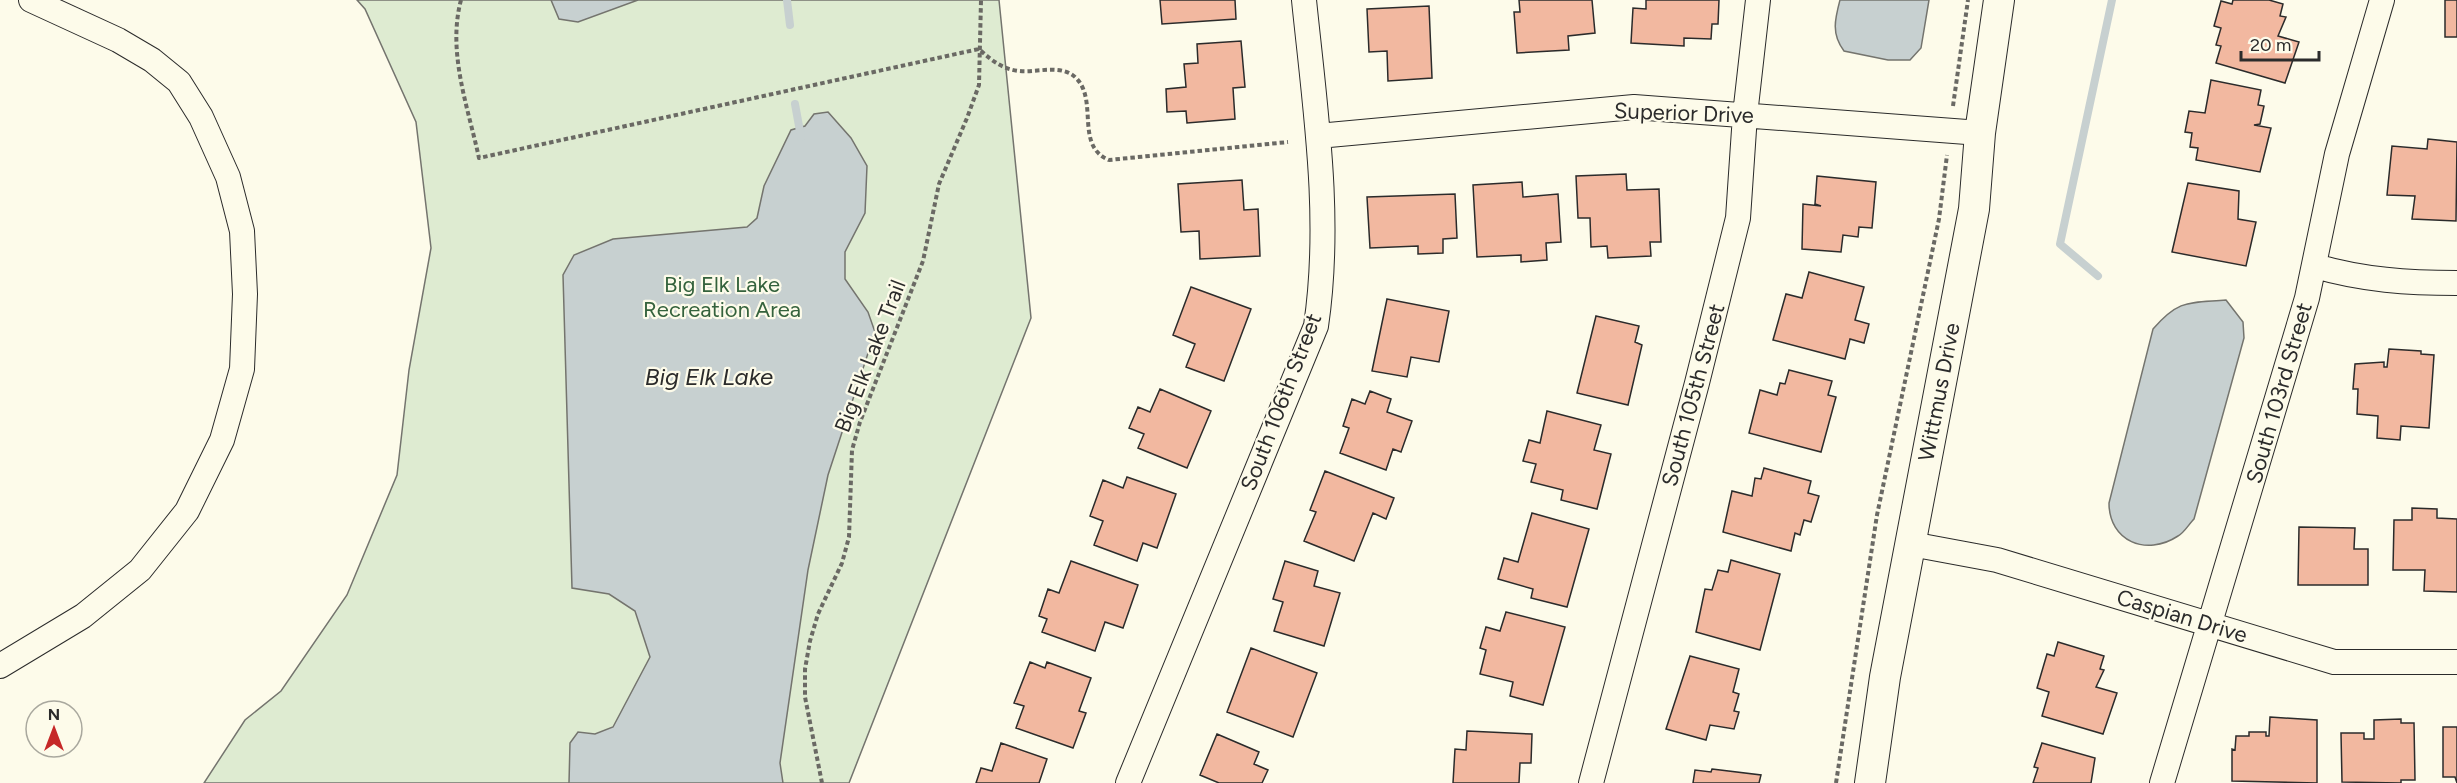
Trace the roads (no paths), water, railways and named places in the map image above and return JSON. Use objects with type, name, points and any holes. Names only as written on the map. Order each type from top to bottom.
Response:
[{"type":"street","points":[[0,666],[83,616],[132,577],[180,519],[222,440],[243,359],[245,294],[242,231],[228,177],[201,117],[179,82],[152,60],[118,40],[31,0]]},
{"type":"street","name":"South 106th Street","points":[[1128,783],[1316,326],[1322,284],[1324,242],[1318,136],[1304,0]]},
{"type":"street","name":"South 105th Street","points":[[1591,783],[1697,383],[1738,218],[1745,116],[1758,0]]},
{"type":"street","name":"Wittmus Drive","points":[[1870,783],[1885,677],[1974,209],[1980,133],[1999,0]]},
{"type":"street","name":"South 103rd Street","points":[[2163,783],[2315,266],[2337,154],[2382,0]]},
{"type":"street","name":"Superior Drive","points":[[1318,136],[1634,107],[1980,133]]},
{"type":"street","points":[[2315,266],[2347,276],[2377,280],[2457,283]]},
{"type":"street","name":"Caspian Drive","points":[[1911,544],[1997,560],[2334,662],[2457,662]]},
{"type":"water","points":[[551,0],[638,0],[578,22],[559,19]]},
{"type":"water","points":[[1840,0],[1929,0],[1921,48],[1910,60],[1888,60],[1844,51],[1836,32]]},
{"type":"water","name":"Big Elk Lake","points":[[828,112],[851,138],[867,166],[865,213],[845,252],[845,279],[868,312],[875,332],[828,475],[808,570],[780,763],[783,783],[569,783],[570,743],[578,732],[595,734],[613,727],[650,657],[635,611],[609,594],[572,588],[563,275],[574,255],[613,239],[747,227],[757,218],[764,186],[791,130],[805,126],[814,114]]},
{"type":"water","points":[[2226,300],[2243,322],[2244,338],[2194,519],[2180,535],[2166,542],[2142,545],[2132,542],[2122,536],[2115,527],[2109,503],[2153,329],[2170,312],[2185,304]]},
{"type":"waterway","points":[[787,0],[790,25]]},
{"type":"waterway","points":[[2098,276],[2060,244],[2112,0]]},
{"type":"waterway","points":[[795,104],[801,137]]},
{"type":"park label","name":"Big Elk Lake Recreation Area","points":[[722,296]]}]
